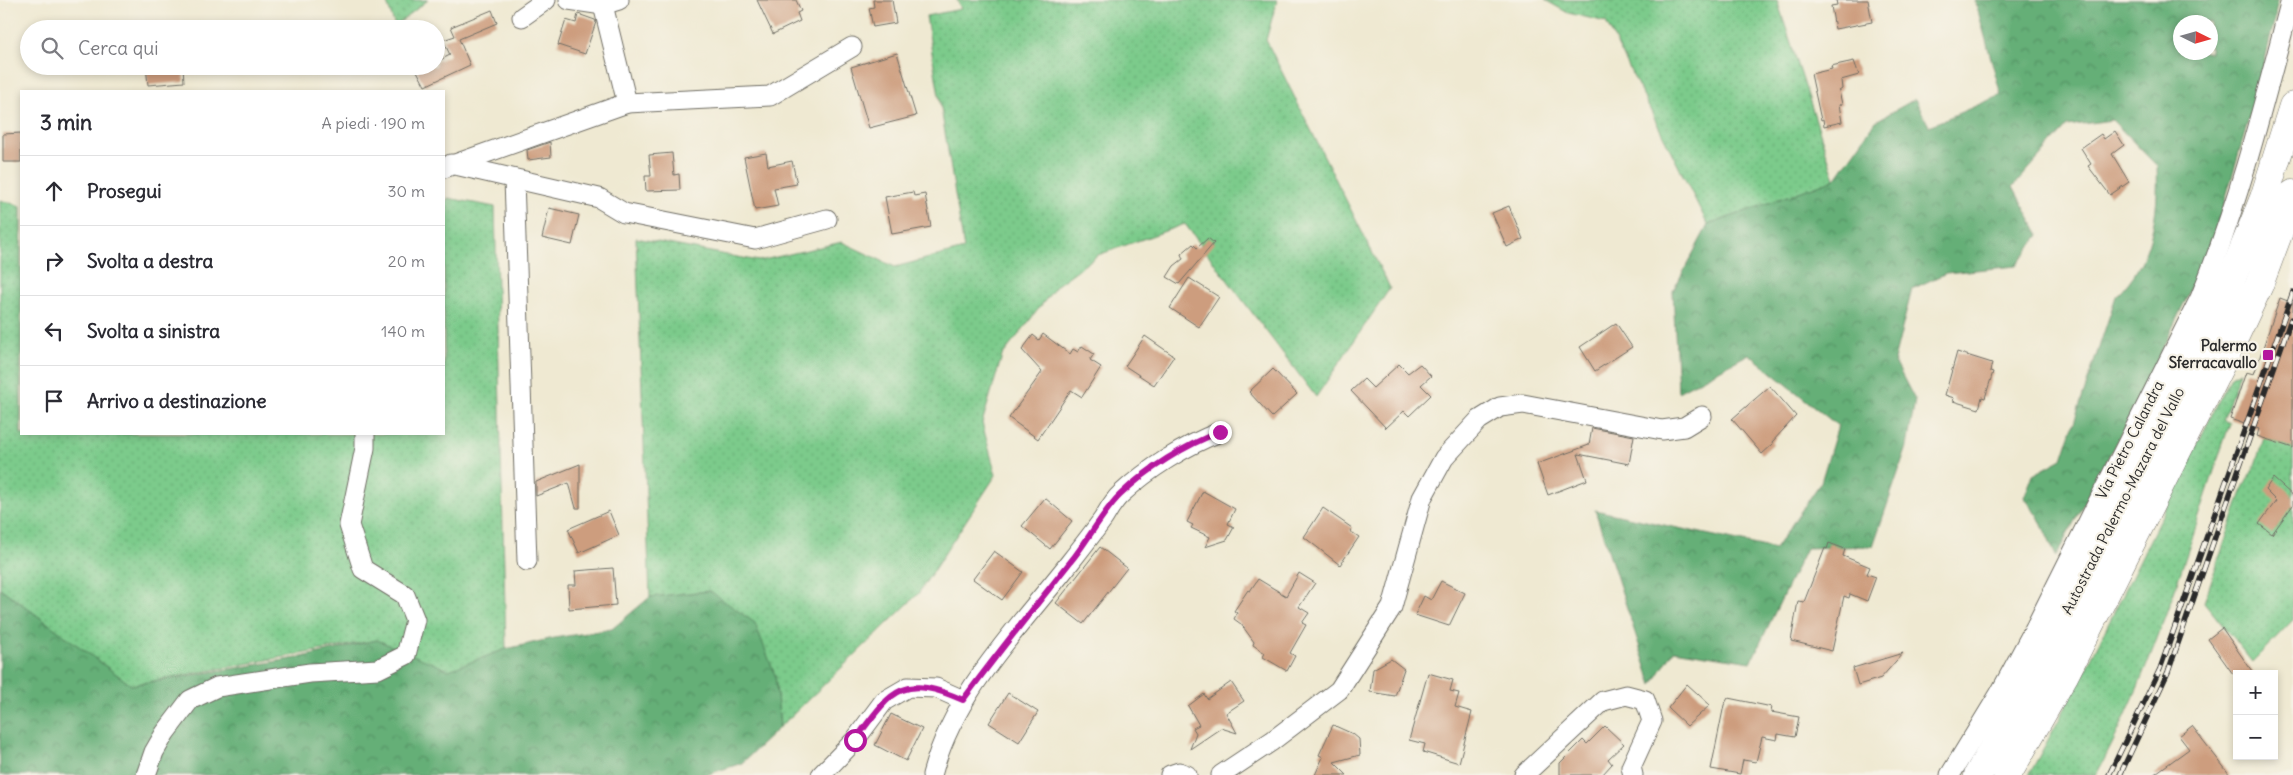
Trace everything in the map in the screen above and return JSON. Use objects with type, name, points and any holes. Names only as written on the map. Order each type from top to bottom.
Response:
[{"type":"highway","name":"Autostrada Palermo-Mazara del Vallo","points":[[1978,775],[2037,671],[2222,303],[2258,216],[2293,106]]},
{"type":"highway","name":"Autostrada Palermo-Mazara del Vallo","points":[[2007,775],[2065,674],[2235,336],[2265,269],[2293,194]]},
{"type":"street","points":[[522,17],[546,0]]},
{"type":"street","points":[[569,0],[611,2],[626,103]]},
{"type":"street","name":"Via Pietro Calandra","points":[[1950,775],[2000,693],[2036,626],[2200,298],[2223,243],[2242,184],[2291,0]]},
{"type":"street","points":[[448,166],[626,103],[770,96],[852,47]]},
{"type":"street","points":[[448,166],[599,198],[624,213],[755,239],[827,219]]},
{"type":"street","points":[[514,179],[527,561]]},
{"type":"street","points":[[1221,775],[1272,741],[1339,690],[1392,607],[1422,498],[1444,458],[1479,420],[1500,407],[1523,404],[1662,430],[1684,427],[1702,416]]},
{"type":"street","points":[[932,775],[943,739],[963,700],[1016,628],[1092,534],[1119,495],[1153,469],[1200,440],[1220,432]]},
{"type":"street","points":[[146,775],[154,752],[165,733],[190,700],[218,687],[310,673],[378,669],[406,655],[415,620],[405,595],[363,569],[349,525],[365,448],[365,435]]},
{"type":"street","points":[[821,775],[855,740],[884,701],[908,687],[936,688],[963,700]]},
{"type":"street","points":[[1524,775],[1603,701],[1626,695],[1645,700],[1652,721],[1631,767],[1633,775]]},
{"type":"street","points":[[1170,775],[1179,772],[1187,775]]},
{"type":"green space","points":[[386,0],[428,0],[403,20],[393,20]]},
{"type":"green space","points":[[957,0],[1277,0],[1266,40],[1390,288],[1316,397],[1185,224],[1098,255],[1057,285],[1002,356],[982,423],[996,475],[918,594],[780,727],[775,675],[710,591],[650,597],[636,238],[759,261],[842,242],[895,267],[964,249],[926,16],[961,9]]},
{"type":"green space","points":[[1545,0],[1777,0],[1835,179],[1708,225],[1606,22],[1568,13]]},
{"type":"green space","points":[[1975,0],[2277,0],[2278,5],[2261,77],[2213,242],[2132,413],[2056,556],[2038,516],[2024,497],[2033,475],[2062,459],[2116,296],[2138,268],[2151,236],[2154,219],[2157,166],[2112,120],[2067,126],[2013,187],[2039,235],[2016,266],[1946,273],[1912,289],[1894,360],[1915,400],[1907,447],[1873,546],[1806,548],[1751,662],[1674,650],[1652,685],[1595,510],[1775,549],[1821,482],[1838,426],[1749,354],[1678,392],[1673,291],[1708,225],[1835,179],[1876,121],[1915,99],[1929,126],[2001,95]]},
{"type":"green space","points":[[448,198],[495,207],[506,649],[449,671],[377,640],[131,685],[0,588],[0,200],[20,206],[20,435],[445,435],[445,203]]},
{"type":"green space","points":[[2240,371],[2223,420],[2230,423],[2173,595],[2141,680],[2103,762],[2096,775],[2029,775],[2081,679],[2231,376]]},
{"type":"green space","points":[[2264,438],[2291,447],[2293,444],[2293,620],[2252,662],[2204,602],[2244,486],[2254,468]]},
{"type":"green space","points":[[0,588],[131,685],[297,658],[377,640],[449,670],[506,649],[554,638],[612,629],[650,597],[710,591],[755,623],[775,675],[780,727],[742,763],[706,775],[0,775]]},
{"type":"building","points":[[757,0],[796,0],[801,11],[797,13],[800,21],[773,34]]},
{"type":"building","points":[[873,0],[892,0],[896,23],[873,27],[869,8],[874,7]]},
{"type":"building","points":[[1836,0],[1868,0],[1872,22],[1835,29],[1831,6],[1837,5]]},
{"type":"building","points":[[492,10],[497,23],[459,39],[470,65],[425,86],[419,75],[445,75],[445,58],[450,55],[445,44],[445,39],[455,36],[451,27]]},
{"type":"building","points":[[578,14],[596,22],[585,54],[558,45],[566,20],[576,23]]},
{"type":"building","points":[[897,53],[916,116],[869,128],[851,67]]},
{"type":"building","points":[[1854,61],[1859,75],[1841,80],[1842,89],[1839,91],[1842,104],[1839,105],[1842,122],[1824,126],[1811,74],[1832,69],[1831,66]]},
{"type":"building","points":[[147,75],[184,75],[184,82],[148,85]]},
{"type":"building","points":[[2115,131],[2124,145],[2112,154],[2129,182],[2110,195],[2088,166],[2091,164],[2081,148],[2101,134],[2104,139]]},
{"type":"building","points":[[20,133],[20,162],[3,162],[3,134]]},
{"type":"building","points":[[550,142],[551,157],[528,160],[527,150]]},
{"type":"building","points":[[672,153],[674,175],[679,174],[680,190],[646,191],[645,176],[651,176],[649,155]]},
{"type":"building","points":[[766,153],[768,166],[792,161],[797,184],[774,188],[778,206],[755,210],[744,157]]},
{"type":"building","points":[[913,192],[914,196],[925,194],[931,227],[892,234],[885,197]]},
{"type":"building","points":[[1509,206],[1523,239],[1507,247],[1492,213]]},
{"type":"building","points":[[549,208],[579,215],[572,245],[542,238]]},
{"type":"building","points":[[1208,238],[1214,243],[1179,284],[1167,277],[1174,266],[1183,259],[1181,254],[1193,244],[1197,248]]},
{"type":"building","points":[[1189,278],[1219,297],[1199,327],[1170,308]]},
{"type":"building","points":[[2280,298],[2293,303],[2293,448],[2257,436],[2259,429],[2230,419],[2246,372],[2254,374]]},
{"type":"building","points":[[1616,323],[1632,347],[1595,371],[1580,347]]},
{"type":"building","points":[[1043,334],[1070,354],[1073,349],[1078,352],[1082,346],[1094,354],[1090,360],[1101,367],[1082,397],[1071,390],[1038,439],[1009,418],[1042,372],[1022,350],[1033,335],[1039,340]]},
{"type":"building","points":[[1145,336],[1174,356],[1154,385],[1125,366]]},
{"type":"building","points":[[1957,352],[1992,363],[1990,371],[1993,372],[1985,398],[1982,397],[1979,409],[1953,401],[1954,398],[1945,395]]},
{"type":"building","points":[[1399,364],[1408,373],[1420,364],[1431,376],[1421,385],[1431,395],[1409,416],[1404,411],[1386,428],[1351,391],[1364,379],[1373,388]]},
{"type":"building","points":[[1273,369],[1297,394],[1272,417],[1249,392]]},
{"type":"building","points":[[1770,386],[1796,416],[1772,442],[1773,444],[1762,454],[1732,419]]},
{"type":"building","points":[[1592,428],[1634,436],[1629,464],[1578,454],[1587,480],[1548,495],[1537,464],[1589,445]]},
{"type":"building","points":[[580,464],[580,508],[576,508],[569,483],[536,496],[536,482]]},
{"type":"building","points":[[2273,478],[2293,496],[2293,505],[2272,534],[2259,524],[2276,501],[2265,490]]},
{"type":"building","points":[[1203,491],[1235,509],[1228,524],[1234,527],[1227,540],[1205,547],[1210,537],[1191,528],[1193,525],[1187,522]]},
{"type":"building","points":[[1045,498],[1072,521],[1050,549],[1022,526]]},
{"type":"building","points":[[1323,508],[1352,528],[1350,531],[1359,537],[1340,565],[1304,537]]},
{"type":"building","points":[[609,511],[619,535],[579,553],[568,529]]},
{"type":"building","points":[[1829,543],[1845,549],[1843,556],[1870,567],[1867,574],[1876,577],[1867,601],[1850,594],[1849,598],[1844,596],[1832,651],[1791,641],[1798,601],[1804,602],[1825,548],[1827,549]]},
{"type":"building","points":[[1100,547],[1127,568],[1083,624],[1056,603]]},
{"type":"building","points":[[994,551],[1023,572],[1002,600],[973,579]]},
{"type":"building","points":[[613,568],[616,605],[569,609],[568,585],[576,585],[575,571]]},
{"type":"building","points":[[1299,573],[1315,583],[1299,607],[1309,613],[1302,623],[1306,625],[1290,653],[1295,656],[1287,671],[1263,657],[1265,653],[1253,645],[1254,642],[1241,624],[1234,619],[1237,613],[1234,611],[1258,579],[1286,596]]},
{"type":"building","points":[[1441,581],[1465,593],[1449,626],[1415,615],[1424,596],[1431,600]]},
{"type":"building","points":[[2222,628],[2251,670],[2233,670],[2233,674],[2208,639]]},
{"type":"building","points":[[1903,653],[1881,678],[1858,685],[1853,668]]},
{"type":"building","points":[[1391,659],[1404,669],[1395,696],[1370,692],[1373,669]]},
{"type":"building","points":[[1428,673],[1453,680],[1450,691],[1459,693],[1455,707],[1472,712],[1459,763],[1423,752],[1425,744],[1409,740]]},
{"type":"building","points":[[1231,682],[1244,701],[1226,713],[1237,733],[1221,728],[1190,749],[1196,733],[1193,728],[1199,725],[1188,706],[1204,694],[1207,699]]},
{"type":"building","points":[[1687,684],[1710,705],[1687,726],[1668,708]]},
{"type":"building","points":[[1008,693],[1038,712],[1019,742],[989,723]]},
{"type":"building","points":[[1728,698],[1772,707],[1771,712],[1799,717],[1795,737],[1778,734],[1777,740],[1762,737],[1756,762],[1743,760],[1740,774],[1711,769],[1724,705]]},
{"type":"building","points":[[891,714],[922,729],[906,761],[875,745]]},
{"type":"building","points":[[1333,725],[1353,734],[1359,739],[1360,755],[1334,762],[1347,775],[1315,775],[1323,757],[1319,755]]},
{"type":"building","points":[[1605,726],[1624,744],[1608,759],[1612,764],[1602,775],[1560,775],[1560,763],[1583,740],[1587,744]]},
{"type":"building","points":[[2192,726],[2230,775],[2153,775],[2189,749],[2179,736]]},
{"type":"railway","points":[[2109,775],[2160,669],[2293,292]]},
{"type":"railway","points":[[2120,775],[2168,672],[2291,319]]},
{"type":"place","name":"Palermo Sferracavallo","points":[[2268,355]]},
{"type":"route","points":[[855,740],[884,701],[908,687],[936,688],[963,700],[1016,628],[1045,595],[1092,534],[1119,495],[1153,469],[1200,440],[1220,432]]}]
